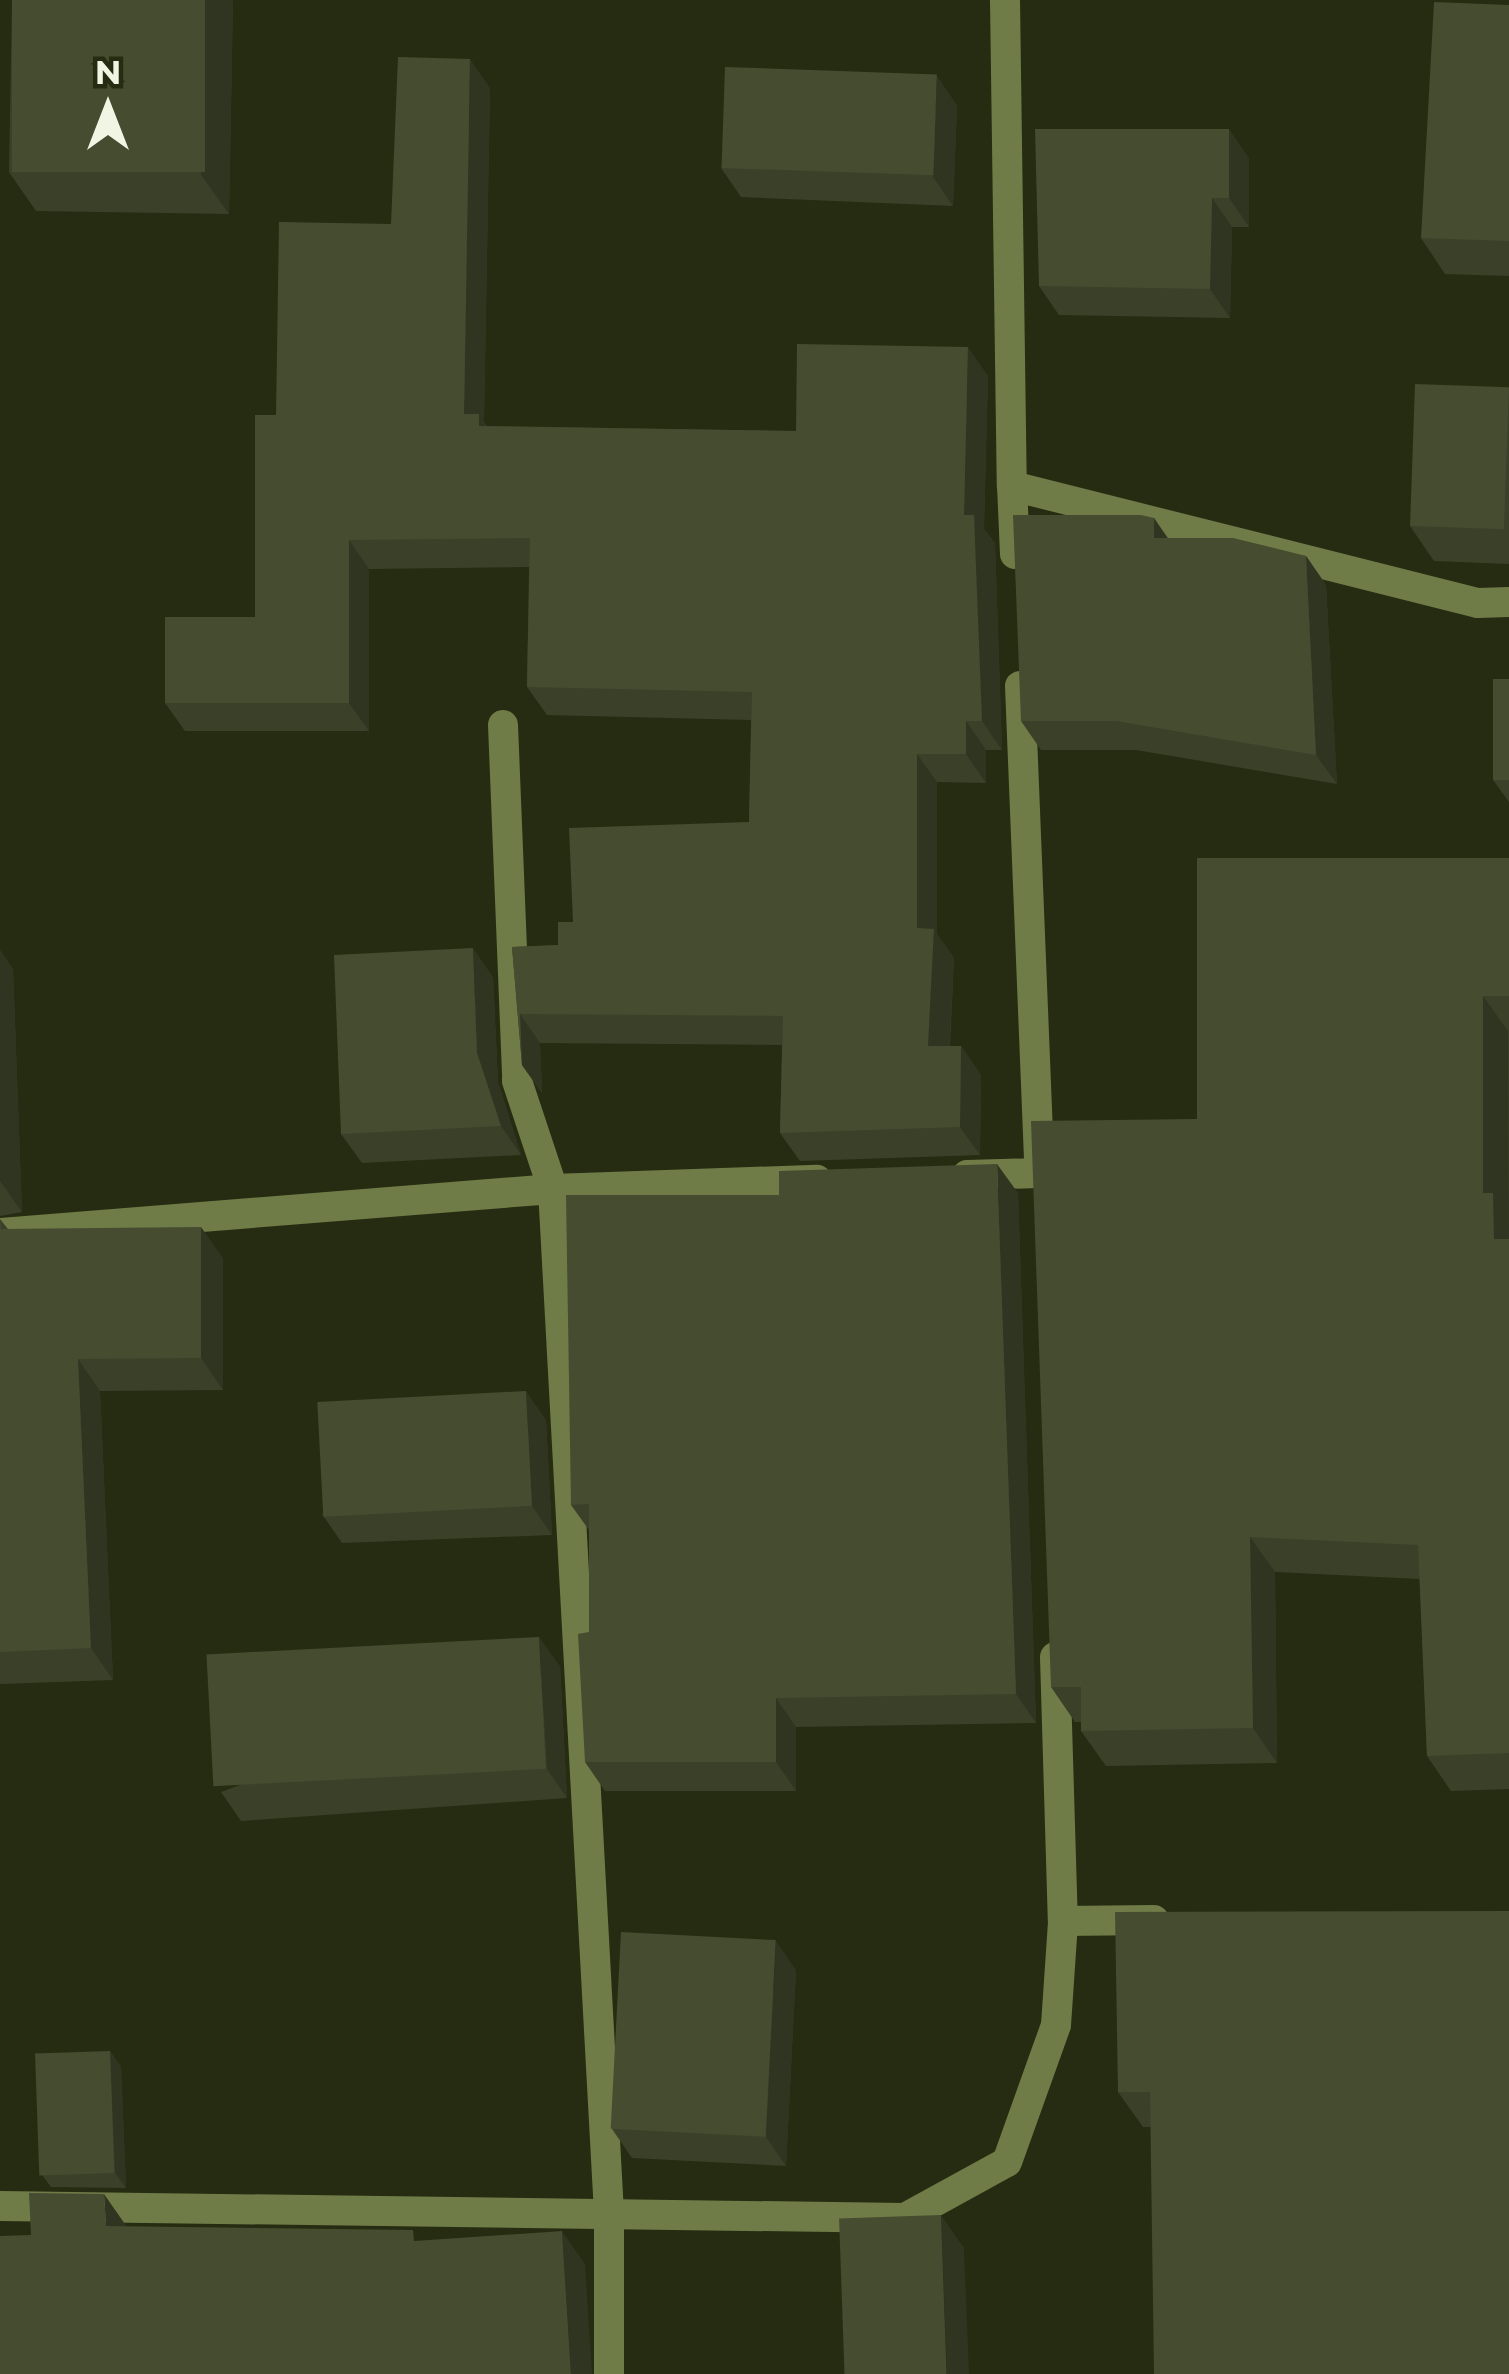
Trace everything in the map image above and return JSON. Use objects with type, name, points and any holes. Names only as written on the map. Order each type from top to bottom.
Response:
[{"type":"street","points":[[1005,0],[1016,580]]},
{"type":"street","points":[[1012,486],[1478,603],[1509,602]]},
{"type":"street","points":[[923,1177],[1040,1185],[1019,652]]},
{"type":"street","points":[[503,725],[517,1081],[553,1189],[609,2214],[609,2374]]},
{"type":"street","points":[[0,1233],[553,1189],[854,1179]]},
{"type":"street","points":[[0,2206],[905,2218],[1007,2162],[1056,2025],[1064,1921],[1054,1617]]},
{"type":"street","points":[[1064,1921],[1181,1920]]},
{"type":"building","points":[[12,0],[205,0],[205,172],[12,172]]},
{"type":"building","points":[[1434,2],[1509,5],[1509,241],[1421,238]]},
{"type":"building","points":[[398,57],[470,59],[464,414],[479,414],[479,426],[796,431],[797,344],[968,347],[964,515],[974,515],[982,721],[966,721],[966,754],[917,754],[917,928],[934,929],[928,1046],[961,1046],[960,1127],[780,1133],[783,1016],[520,1014],[522,1065],[512,947],[558,945],[558,922],[573,922],[569,828],[749,822],[752,692],[527,687],[530,538],[349,540],[349,703],[165,703],[165,617],[255,617],[255,415],[276,415],[279,222],[391,224]]},
{"type":"building","points":[[725,67],[937,74],[933,175],[721,168]]},
{"type":"building","points":[[1035,129],[1229,129],[1229,198],[1212,198],[1210,289],[1039,286]]},
{"type":"building","points":[[1415,384],[1509,387],[1504,529],[1410,526]]},
{"type":"building","points":[[1013,515],[1141,515],[1154,518],[1154,538],[1233,538],[1306,556],[1316,755],[1116,721],[1021,721]]},
{"type":"building","points":[[1493,679],[1509,679],[1509,780],[1493,780]]},
{"type":"building","points":[[1197,858],[1509,858],[1509,996],[1483,996],[1483,1193],[1493,1193],[1494,1239],[1509,1239],[1509,1753],[1427,1756],[1418,1545],[1250,1537],[1253,1728],[1081,1731],[1081,1687],[1051,1687],[1031,1121],[1197,1119]]},
{"type":"building","points":[[473,948],[477,1053],[501,1126],[341,1134],[334,955]]},
{"type":"building","points":[[997,1164],[1016,1694],[776,1698],[776,1762],[585,1762],[578,1634],[589,1632],[589,1504],[571,1505],[566,1195],[779,1195],[779,1171]]},
{"type":"building","points":[[0,1219],[1,1229],[201,1227],[201,1358],[78,1359],[91,1648],[0,1652]]},
{"type":"building","points":[[526,1391],[532,1506],[323,1517],[317,1402]]},
{"type":"building","points":[[539,1637],[546,1769],[213,1786],[206,1654]]},
{"type":"building","points":[[1509,1911],[1509,2374],[1154,2374],[1150,2092],[1118,2092],[1115,1912]]},
{"type":"building","points":[[621,1932],[776,1940],[765,2137],[611,2129]]},
{"type":"building","points":[[110,2051],[114,2173],[39,2176],[35,2054]]},
{"type":"building","points":[[29,2193],[104,2194],[106,2226],[413,2230],[414,2241],[562,2231],[571,2374],[0,2374],[0,2236],[31,2235]]},
{"type":"building","points":[[941,2215],[947,2374],[844,2374],[839,2219]]}]
